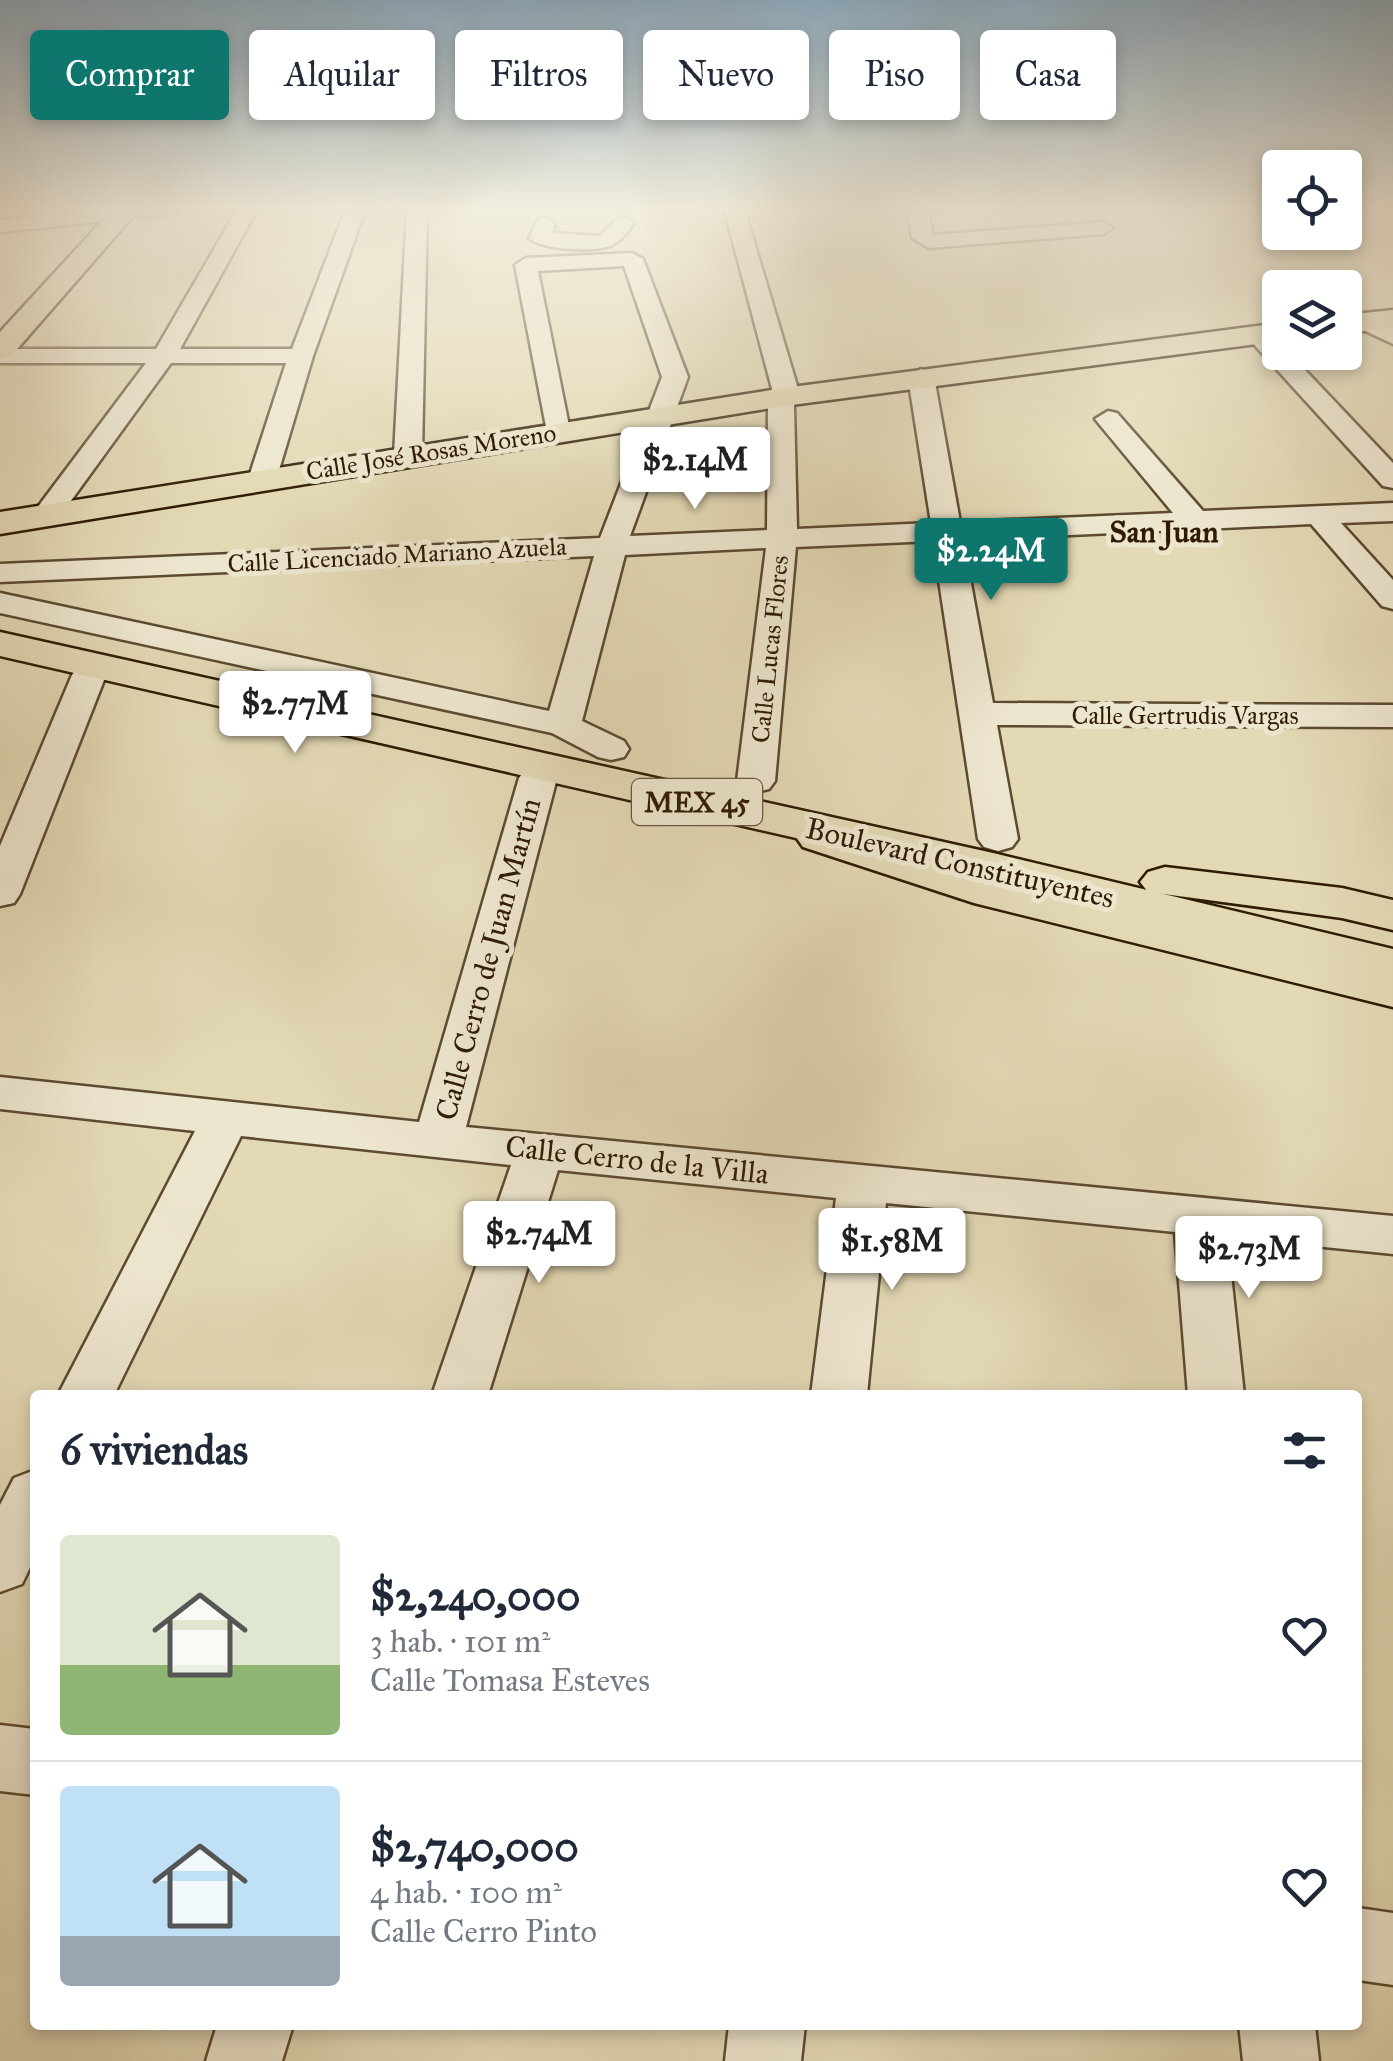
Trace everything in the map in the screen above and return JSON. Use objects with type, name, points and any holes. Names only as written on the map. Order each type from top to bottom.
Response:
[{"type":"main road","points":[[0,330],[26,304]]},
{"type":"main road","points":[[0,353],[41,304]]},
{"type":"main road","name":"Calle José Rosas Moreno","points":[[0,523],[557,431],[1262,334]]},
{"type":"main road","name":"Boulevard Constituyentes","points":[[0,625],[753,798],[993,868],[1393,965]]},
{"type":"main road","name":"Boulevard Constituyentes","points":[[0,644],[605,763]]},
{"type":"main road","points":[[753,798],[992,892],[1393,990]]},
{"type":"main road","name":"Boulevard Constituyentes","points":[[753,798],[998,839],[1393,936]]},
{"type":"main road","points":[[1166,882],[1342,903],[1393,915]]},
{"type":"street","points":[[46,514],[164,356],[193,304]]},
{"type":"street","points":[[262,480],[320,304]]},
{"type":"street","points":[[408,455],[413,304]]},
{"type":"street","points":[[538,304],[557,431]]},
{"type":"street","points":[[563,725],[612,545],[675,377],[648,304]]},
{"type":"street","name":"Calle Lucas Flores","points":[[753,798],[782,540],[785,388],[761,304]]},
{"type":"street","points":[[1368,322],[1393,336]]},
{"type":"street","points":[[0,353],[301,356]]},
{"type":"street","points":[[1299,370],[1393,480]]},
{"type":"street","points":[[921,378],[998,839]]},
{"type":"street","points":[[1108,420],[1195,520]]},
{"type":"street","name":"Calle Licenciado Mariano Azuela","points":[[0,572],[1393,512]]},
{"type":"street","points":[[1318,516],[1393,599]]},
{"type":"street","points":[[0,603],[563,725],[605,763]]},
{"type":"street","points":[[0,656],[538,778],[605,763]]},
{"type":"street","points":[[0,894],[89,675]]},
{"type":"street","name":"Calle Gertrudis Vargas","points":[[978,714],[1393,716]]},
{"type":"street","name":"Calle Cerro de Juan Martín","points":[[438,1141],[538,778]]},
{"type":"street","name":"Calle Cerro de la Villa","points":[[0,1093],[438,1141],[1393,1234]]},
{"type":"street","points":[[89,1390],[226,1118]]},
{"type":"street","points":[[462,1390],[540,1151]]},
{"type":"street","points":[[840,1390],[862,1182]]},
{"type":"street","points":[[1199,1215],[1216,1390]]},
{"type":"street","points":[[0,1565],[30,1506]]},
{"type":"street","points":[[0,1758],[30,1761]]},
{"type":"street","points":[[1362,1945],[1393,1950]]},
{"type":"street","points":[[244,2061],[254,2030]]},
{"type":"street","points":[[763,2061],[766,2030]]},
{"type":"street","points":[[1278,2030],[1281,2061]]},
{"type":"district","name":"San Juan","points":[[1164,532]]}]
